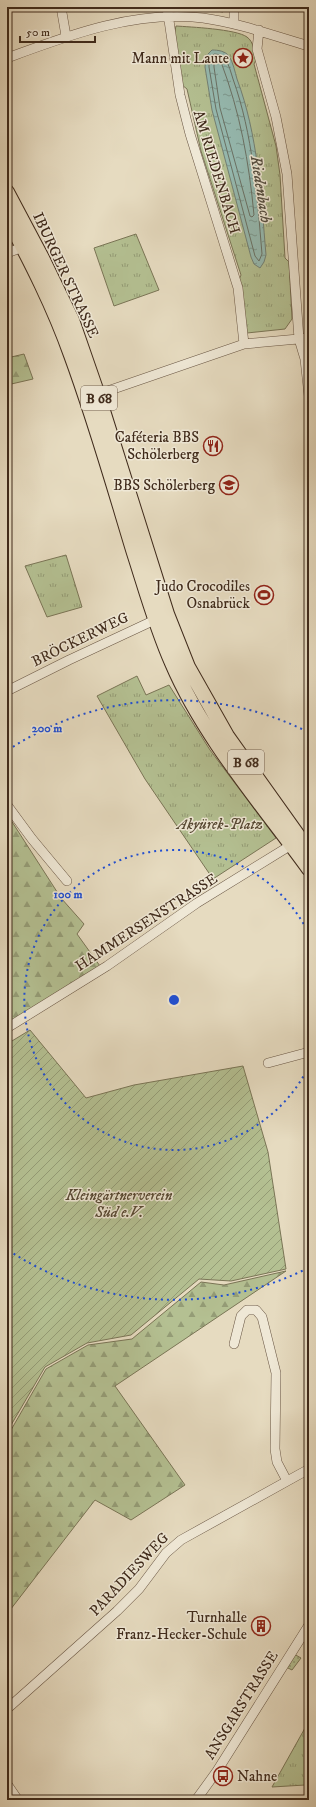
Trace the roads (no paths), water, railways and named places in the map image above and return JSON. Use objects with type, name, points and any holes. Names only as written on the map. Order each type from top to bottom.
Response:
[{"type":"main road","name":"IBURGER STRASSE","points":[[7,192],[42,258],[72,320],[92,397],[160,617],[173,665],[190,700],[215,739],[296,842],[309,869]]},
{"type":"main road","name":"IBURGER STRASSE","points":[[7,217],[55,312],[92,397]]},
{"type":"main road","name":"IBURGER STRASSE","points":[[296,842],[309,851]]},
{"type":"street","points":[[61,7],[66,36]]},
{"type":"street","name":"AM RIEDENBACH","points":[[167,7],[180,95],[190,134],[238,288],[244,344]]},
{"type":"street","points":[[234,7],[234,24]]},
{"type":"street","points":[[7,58],[66,36],[120,23],[168,17],[201,18],[234,24],[259,30],[309,46]]},
{"type":"street","points":[[259,30],[257,49],[276,117],[287,174],[299,339],[305,359],[309,396]]},
{"type":"street","points":[[7,253],[23,247]]},
{"type":"street","points":[[92,397],[244,344],[309,338]]},
{"type":"street","name":"BRÖCKERWEG","points":[[7,691],[160,617]]},
{"type":"street","points":[[7,805],[66,881]]},
{"type":"street","name":"HAMMERSENSTRASSE","points":[[7,1028],[107,966],[197,903],[296,842]]},
{"type":"street","points":[[268,1063],[309,1052]]},
{"type":"street","points":[[234,1344],[240,1316],[247,1310],[256,1310],[262,1317],[276,1373],[275,1449],[277,1462],[287,1481]]},
{"type":"street","name":"PARADIESWEG","points":[[7,1708],[139,1589],[166,1553],[181,1540],[309,1469]]},
{"type":"street","name":"ANSGARSTRASSE","points":[[196,1800],[218,1771],[309,1625]]},
{"type":"street","points":[[7,1784],[18,1800]]},
{"type":"water","points":[[212,50],[223,52],[229,56],[233,64],[250,122],[258,166],[266,255],[260,268],[254,264],[251,257],[212,110],[205,67],[206,56]]},
{"type":"place","name":"Mann mit Laute","points":[[243,58]]},
{"type":"place","name":"Caféteria BBS Schölerberg","points":[[213,446]]},
{"type":"place","name":"BBS Schölerberg","points":[[229,485]]},
{"type":"place","name":"Judo Crocodiles Osnabrück","points":[[264,595]]},
{"type":"place","name":"Turnhalle Franz-Hecker-Schule","points":[[261,1626]]},
{"type":"place","name":"Nahne","points":[[223,1776]]},
{"type":"water label","name":"Riedenbach","points":[[262,189]]},
{"type":"park label","name":"Akyürek-Platz","points":[[220,824]]},
{"type":"park label","name":"Kleingärtnerverein Süd e.V.","points":[[119,1204]]}]
